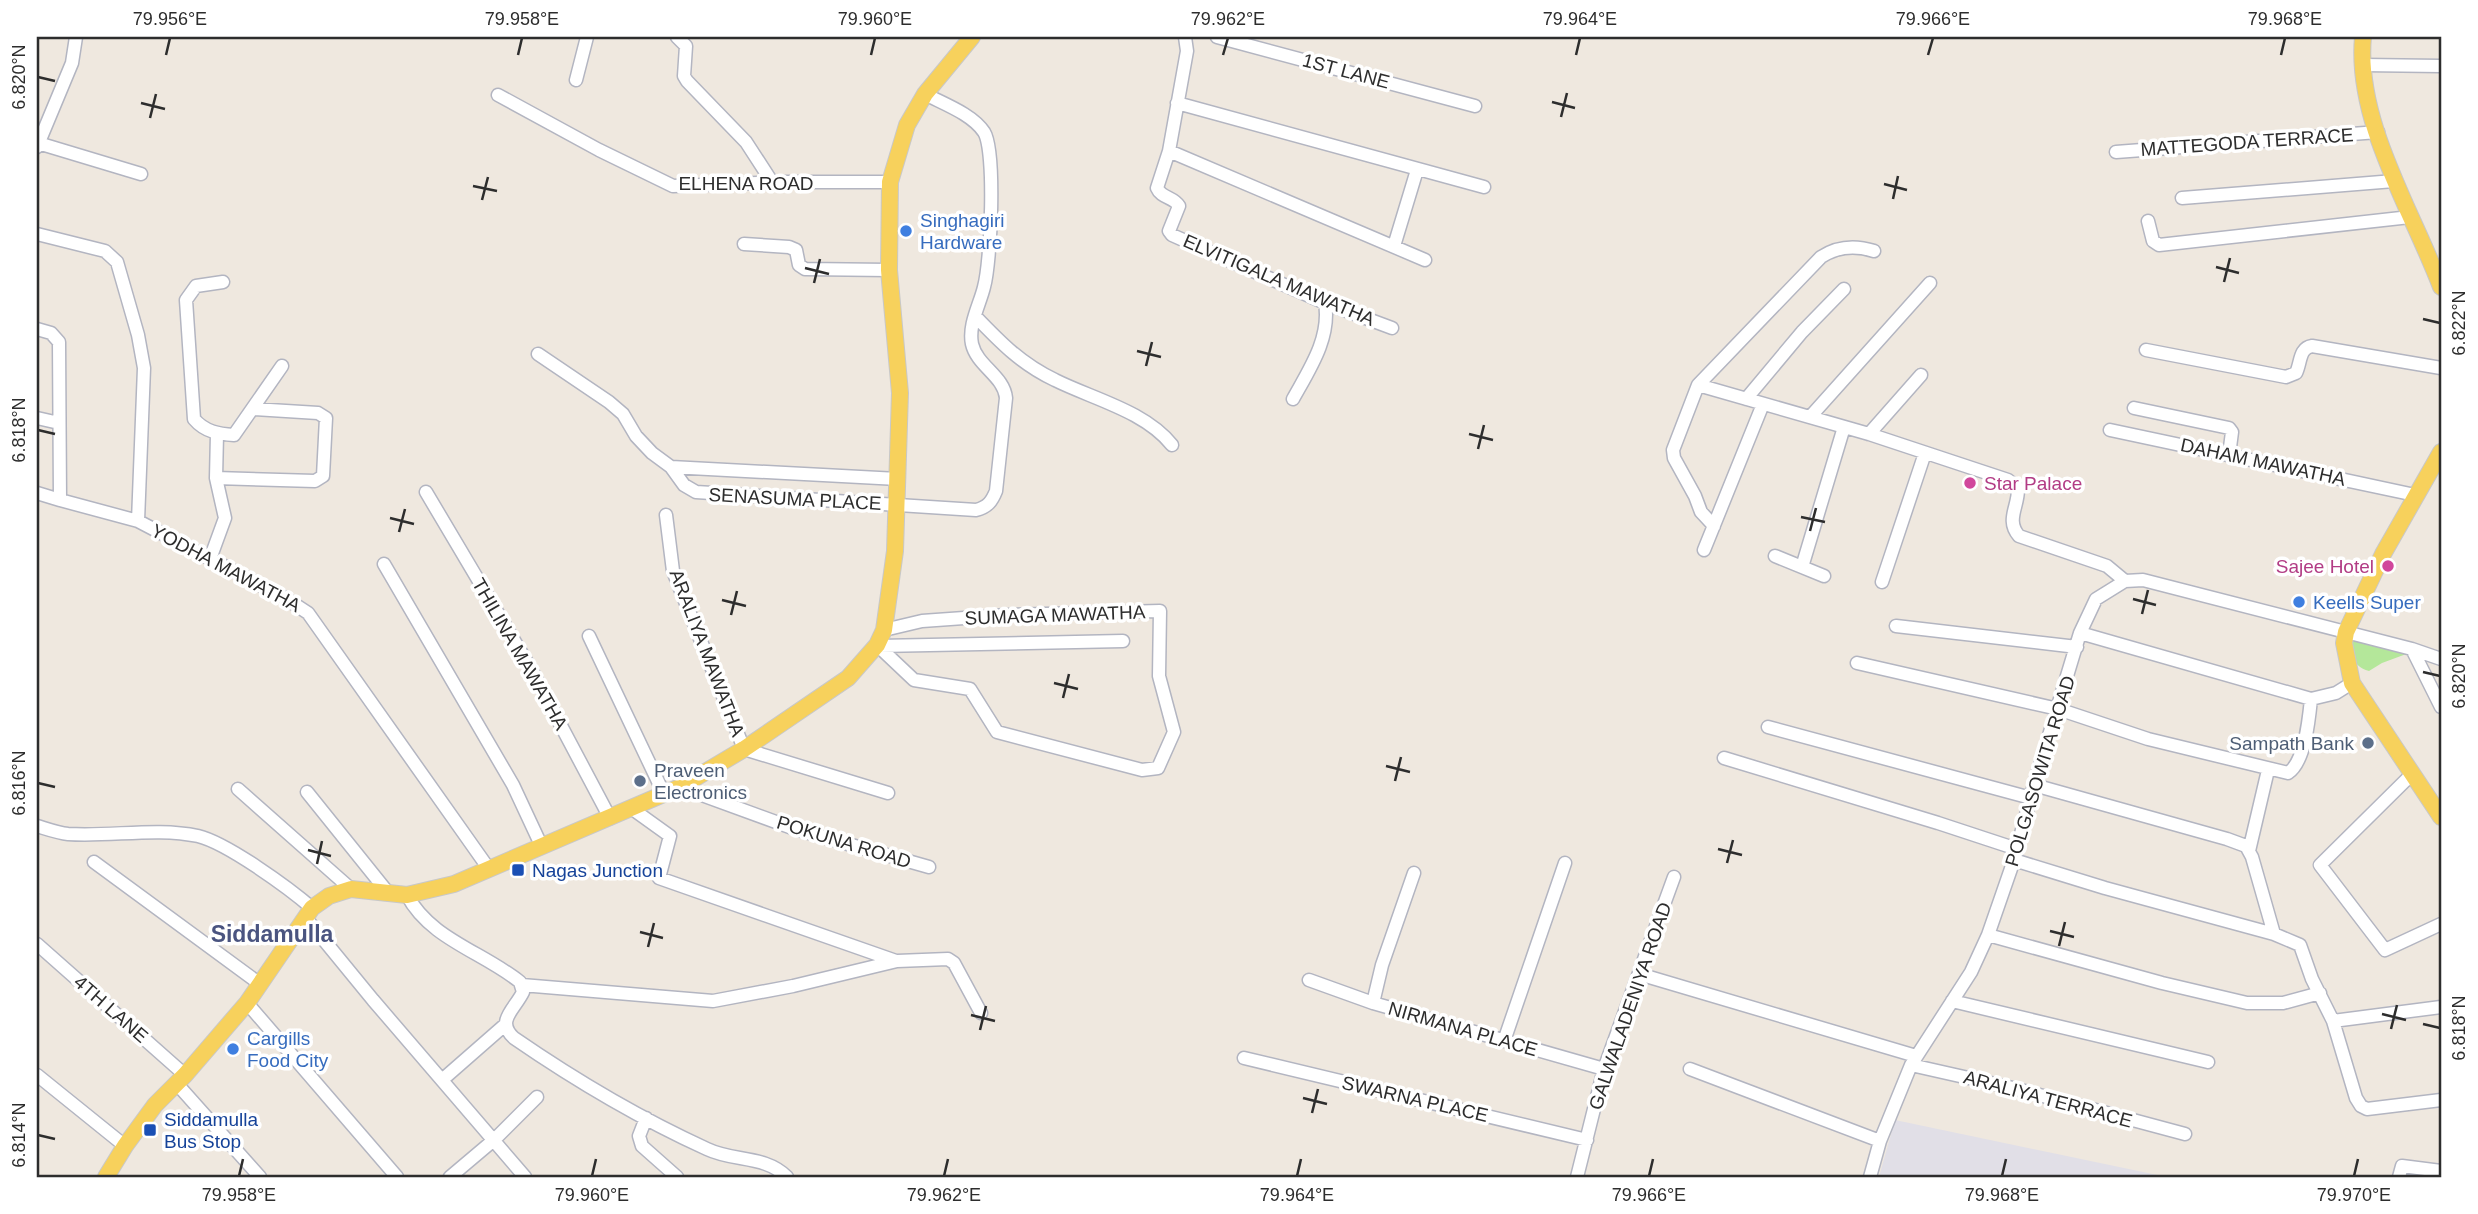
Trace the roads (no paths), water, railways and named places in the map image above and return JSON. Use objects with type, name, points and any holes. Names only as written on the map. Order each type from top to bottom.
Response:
[{"type":"main road","points":[[2363,37],[2365,90],[2378,132],[2394,181],[2441,287]]},
{"type":"main road","points":[[106,1177],[155,1105],[247,1003],[309,913],[329,895],[351,889],[407,895],[453,884],[680,787],[744,749],[848,678],[880,640],[895,551],[900,393],[889,270],[890,182],[907,125],[925,94],[967,38]]},
{"type":"main road","points":[[2441,452],[2383,554],[2346,632],[2344,643],[2352,683],[2441,817]]},
{"type":"street","points":[[76,37],[72,63],[38,145],[141,174]]},
{"type":"street","points":[[576,80],[587,37]]},
{"type":"street","points":[[677,37],[686,46],[684,76],[746,142],[772,182]]},
{"type":"street","name":"ELVITIGALA MAWATHA","points":[[1185,37],[1187,51],[1170,151],[1157,188],[1159,193],[1177,202],[1179,206],[1170,228],[1172,235],[1325,303],[1392,328]]},
{"type":"street","name":"1ST LANE","points":[[1217,37],[1475,106]]},
{"type":"street","points":[[2362,65],[2441,66]]},
{"type":"street","name":"SENASUMA PLACE","points":[[538,354],[623,414],[636,436],[652,453],[671,467],[684,485],[696,492],[976,510],[990,503],[996,491],[1005,392],[1003,385],[985,368],[972,344],[975,316],[985,285],[989,253],[989,143],[974,121],[925,94]]},
{"type":"street","name":"ELHENA ROAD","points":[[498,95],[599,150],[673,186],[772,182],[890,182]]},
{"type":"street","points":[[1177,103],[1484,187]]},
{"type":"street","name":"MATTEGODA TERRACE","points":[[2116,152],[2378,132]]},
{"type":"street","points":[[1170,151],[1425,260]]},
{"type":"street","points":[[1394,246],[1417,170]]},
{"type":"street","points":[[2182,198],[2394,181]]},
{"type":"street","points":[[2148,221],[2153,240],[2159,245],[2410,216]]},
{"type":"street","name":"YODHA MAWATHA","points":[[37,234],[105,251],[117,262],[138,335],[144,368],[138,521],[285,598],[308,613],[489,869]]},
{"type":"street","points":[[744,244],[781,246],[796,250],[799,265],[806,269],[889,270]]},
{"type":"street","points":[[1714,526],[1701,512],[1673,450],[1698,385],[1821,257],[1846,247],[1859,246],[1874,251]]},
{"type":"street","points":[[223,282],[196,286],[186,300],[194,419],[200,426],[217,434],[234,435],[282,366]]},
{"type":"street","points":[[1810,417],[1930,283]]},
{"type":"street","points":[[1746,399],[1802,332],[1844,289]]},
{"type":"street","points":[[1293,399],[1321,345],[1327,313],[1325,303]]},
{"type":"street","points":[[975,316],[1010,354],[1052,379],[1142,420],[1161,431],[1172,445]]},
{"type":"street","points":[[37,329],[51,333],[59,342],[60,500]]},
{"type":"street","points":[[2146,350],[2286,377],[2296,373],[2302,351],[2307,346],[2441,368]]},
{"type":"street","points":[[1868,434],[1921,376]]},
{"type":"street","points":[[1698,385],[1868,434],[2008,480],[2018,488],[2011,522],[2019,536],[2107,566],[2125,581],[2143,580],[2412,649],[2441,659]]},
{"type":"street","points":[[1704,550],[1763,404]]},
{"type":"street","points":[[2134,408],[2229,428],[2232,432],[2229,455]]},
{"type":"street","points":[[216,478],[315,481],[323,477],[326,418],[318,412],[253,409]]},
{"type":"street","points":[[37,418],[59,423]]},
{"type":"street","points":[[1802,567],[1844,427]]},
{"type":"street","name":"DAHAM MAWATHA","points":[[2110,430],[2415,495]]},
{"type":"street","points":[[210,559],[225,518],[216,478],[217,434]]},
{"type":"street","points":[[1882,582],[1925,453]]},
{"type":"street","points":[[671,467],[898,479]]},
{"type":"street","name":"THILINA MAWATHA","points":[[426,492],[531,669],[610,818]]},
{"type":"street","points":[[37,494],[138,521]]},
{"type":"street","name":"ARALIYA MAWATHA","points":[[666,515],[673,571],[744,749]]},
{"type":"street","points":[[1775,556],[1824,576]]},
{"type":"street","points":[[384,564],[513,785],[541,845]]},
{"type":"street","name":"POLGASOWITA ROAD","points":[[1870,1177],[1880,1141],[1914,1061],[1970,972],[1988,935],[2015,855],[2080,633],[2096,599],[2125,581]]},
{"type":"street","name":"SUMAGA MAWATHA","points":[[1160,611],[1160,676],[1174,732],[1158,768],[1142,770],[997,732],[970,689],[914,680],[880,640],[922,621],[1006,615],[1160,611]]},
{"type":"street","points":[[1896,626],[2077,647]]},
{"type":"street","points":[[2080,633],[2311,699],[2336,694],[2352,683]]},
{"type":"street","points":[[589,636],[664,794]]},
{"type":"street","points":[[880,640],[1123,641]]},
{"type":"street","points":[[2412,649],[2441,707]]},
{"type":"street","points":[[1857,663],[2058,709],[2148,739],[2288,773],[2295,769],[2302,752],[2311,699]]},
{"type":"street","points":[[1768,727],[2228,839],[2246,846],[2274,934]]},
{"type":"street","points":[[744,749],[888,793]]},
{"type":"street","points":[[1724,758],[2015,855],[2105,888],[2274,934],[2300,945],[2333,1021],[2356,1098],[2361,1106],[2367,1109],[2441,1100]]},
{"type":"street","points":[[2249,851],[2268,770]]},
{"type":"street","points":[[2412,774],[2320,865],[2385,950],[2441,924]]},
{"type":"street","name":"POKUNA ROAD","points":[[680,787],[795,829],[929,867]]},
{"type":"street","points":[[237,789],[351,889]]},
{"type":"street","points":[[307,792],[389,894]]},
{"type":"street","points":[[631,808],[670,836],[659,878],[897,961]]},
{"type":"street","points":[[37,827],[66,834],[178,834],[201,837],[288,886],[442,1080],[525,1177]]},
{"type":"street","points":[[94,862],[260,984]]},
{"type":"street","points":[[1504,1041],[1565,863]]},
{"type":"street","name":"NIRMANA PLACE","points":[[1415,873],[1382,965],[1373,1003],[1604,1069]]},
{"type":"street","name":"GALWALADENIYA ROAD","points":[[1583,1176],[1587,1140],[1604,1069],[1674,877]]},
{"type":"street","points":[[407,895],[415,909],[432,927],[522,985],[713,1000],[793,986],[897,961],[948,959],[954,963],[981,1013]]},
{"type":"street","points":[[1988,935],[2162,983],[2247,1003],[2283,1003],[2320,993]]},
{"type":"street","name":"4TH LANE","points":[[37,944],[181,1079],[260,1177]]},
{"type":"street","name":"ARALIYA TERRACE","points":[[1639,974],[1914,1061],[2185,1134]]},
{"type":"street","points":[[1309,980],[1373,1003]]},
{"type":"street","points":[[442,1080],[506,1024],[510,1011],[521,997],[522,985]]},
{"type":"street","points":[[1952,1001],[2208,1062]]},
{"type":"street","points":[[247,1003],[397,1177]]},
{"type":"street","points":[[2333,1021],[2441,1007]]},
{"type":"street","points":[[506,1024],[509,1033],[520,1042],[600,1094],[709,1150],[771,1164],[787,1177]]},
{"type":"street","name":"SWARNA PLACE","points":[[1244,1058],[1587,1140]]},
{"type":"street","points":[[1690,1069],[1880,1141]]},
{"type":"street","points":[[37,1075],[125,1146]]},
{"type":"street","points":[[450,1177],[495,1139],[537,1097]]},
{"type":"street","points":[[646,1118],[639,1136],[642,1146],[677,1177]]},
{"type":"street","points":[[2399,1177],[2402,1166],[2441,1171]]},
{"type":"place","name":"Singhagiri Hardware","points":[[906,231]]},
{"type":"place","name":"Star Palace","points":[[1970,483]]},
{"type":"place","name":"Sajee Hotel","points":[[2388,566]]},
{"type":"place","name":"Keells Super","points":[[2299,602]]},
{"type":"place","name":"Sampath Bank","points":[[2368,743]]},
{"type":"place","name":"Praveen Electronics","points":[[640,781]]},
{"type":"place","name":"Nagas Junction","points":[[518,870]]},
{"type":"place","name":"Cargills Food City","points":[[233,1049]]},
{"type":"place","name":"Siddamulla Bus Stop","points":[[150,1130]]},
{"type":"district","name":"Siddamulla","points":[[272,934]]}]
